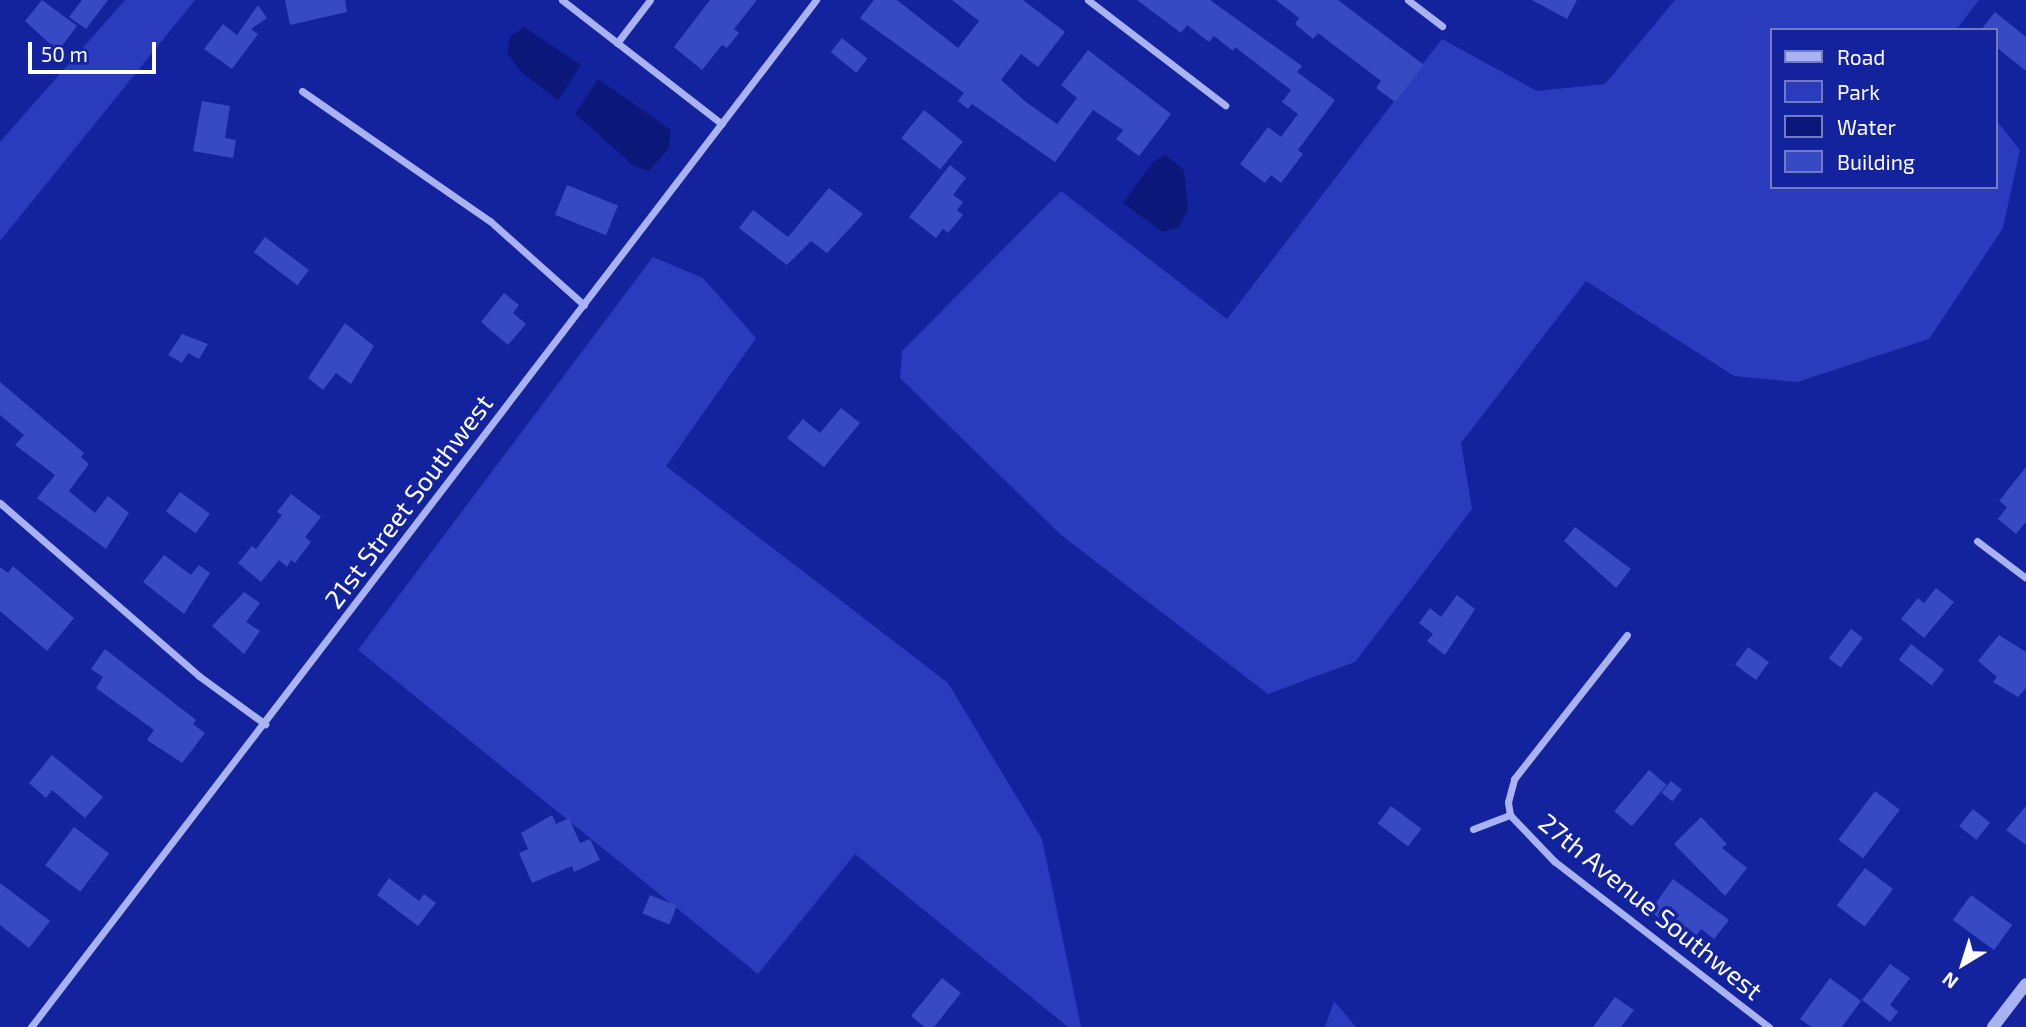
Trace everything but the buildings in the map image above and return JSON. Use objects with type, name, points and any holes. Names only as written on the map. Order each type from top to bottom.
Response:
[{"type":"street","points":[[562,0],[722,124]]},
{"type":"street","points":[[617,43],[650,0]]},
{"type":"street","name":"21st Street Southwest","points":[[32,1027],[816,0]]},
{"type":"street","points":[[1087,0],[1225,105]]},
{"type":"street","points":[[1408,0],[1442,26]]},
{"type":"street","points":[[302,90],[490,222],[584,305]]},
{"type":"street","points":[[0,503],[199,676],[265,724]]},
{"type":"street","points":[[1977,541],[2026,578]]},
{"type":"street","points":[[1473,829],[1510,815],[1508,802],[1514,779],[1627,635]]},
{"type":"street","name":"27th Avenue Southwest","points":[[1510,815],[1554,861],[1769,1027]]},
{"type":"street","points":[[1993,1027],[2026,984]]},
{"type":"green space","points":[[125,0],[195,0],[0,241],[0,142]]},
{"type":"green space","points":[[1675,0],[1979,0],[1958,28],[1770,28],[1770,189],[1998,189],[1998,122],[2020,150],[2003,228],[1929,339],[1797,382],[1734,376],[1586,281],[1461,443],[1472,509],[1355,662],[1268,694],[1061,535],[900,378],[902,351],[1061,191],[1227,319],[1442,39],[1537,91],[1605,84]]},
{"type":"green space","points":[[653,257],[703,278],[756,338],[666,466],[948,683],[1042,839],[1081,1027],[1068,1027],[855,854],[758,974],[358,650]]},
{"type":"green space","points":[[1334,1001],[1356,1027],[1325,1027]]},
{"type":"water","points":[[524,27],[581,65],[558,100],[522,73],[507,53],[510,37]]},
{"type":"water","points":[[598,79],[671,130],[669,148],[649,171],[634,166],[575,114]]},
{"type":"water","points":[[1165,155],[1184,170],[1188,210],[1179,227],[1163,232],[1123,203],[1153,162]]}]
